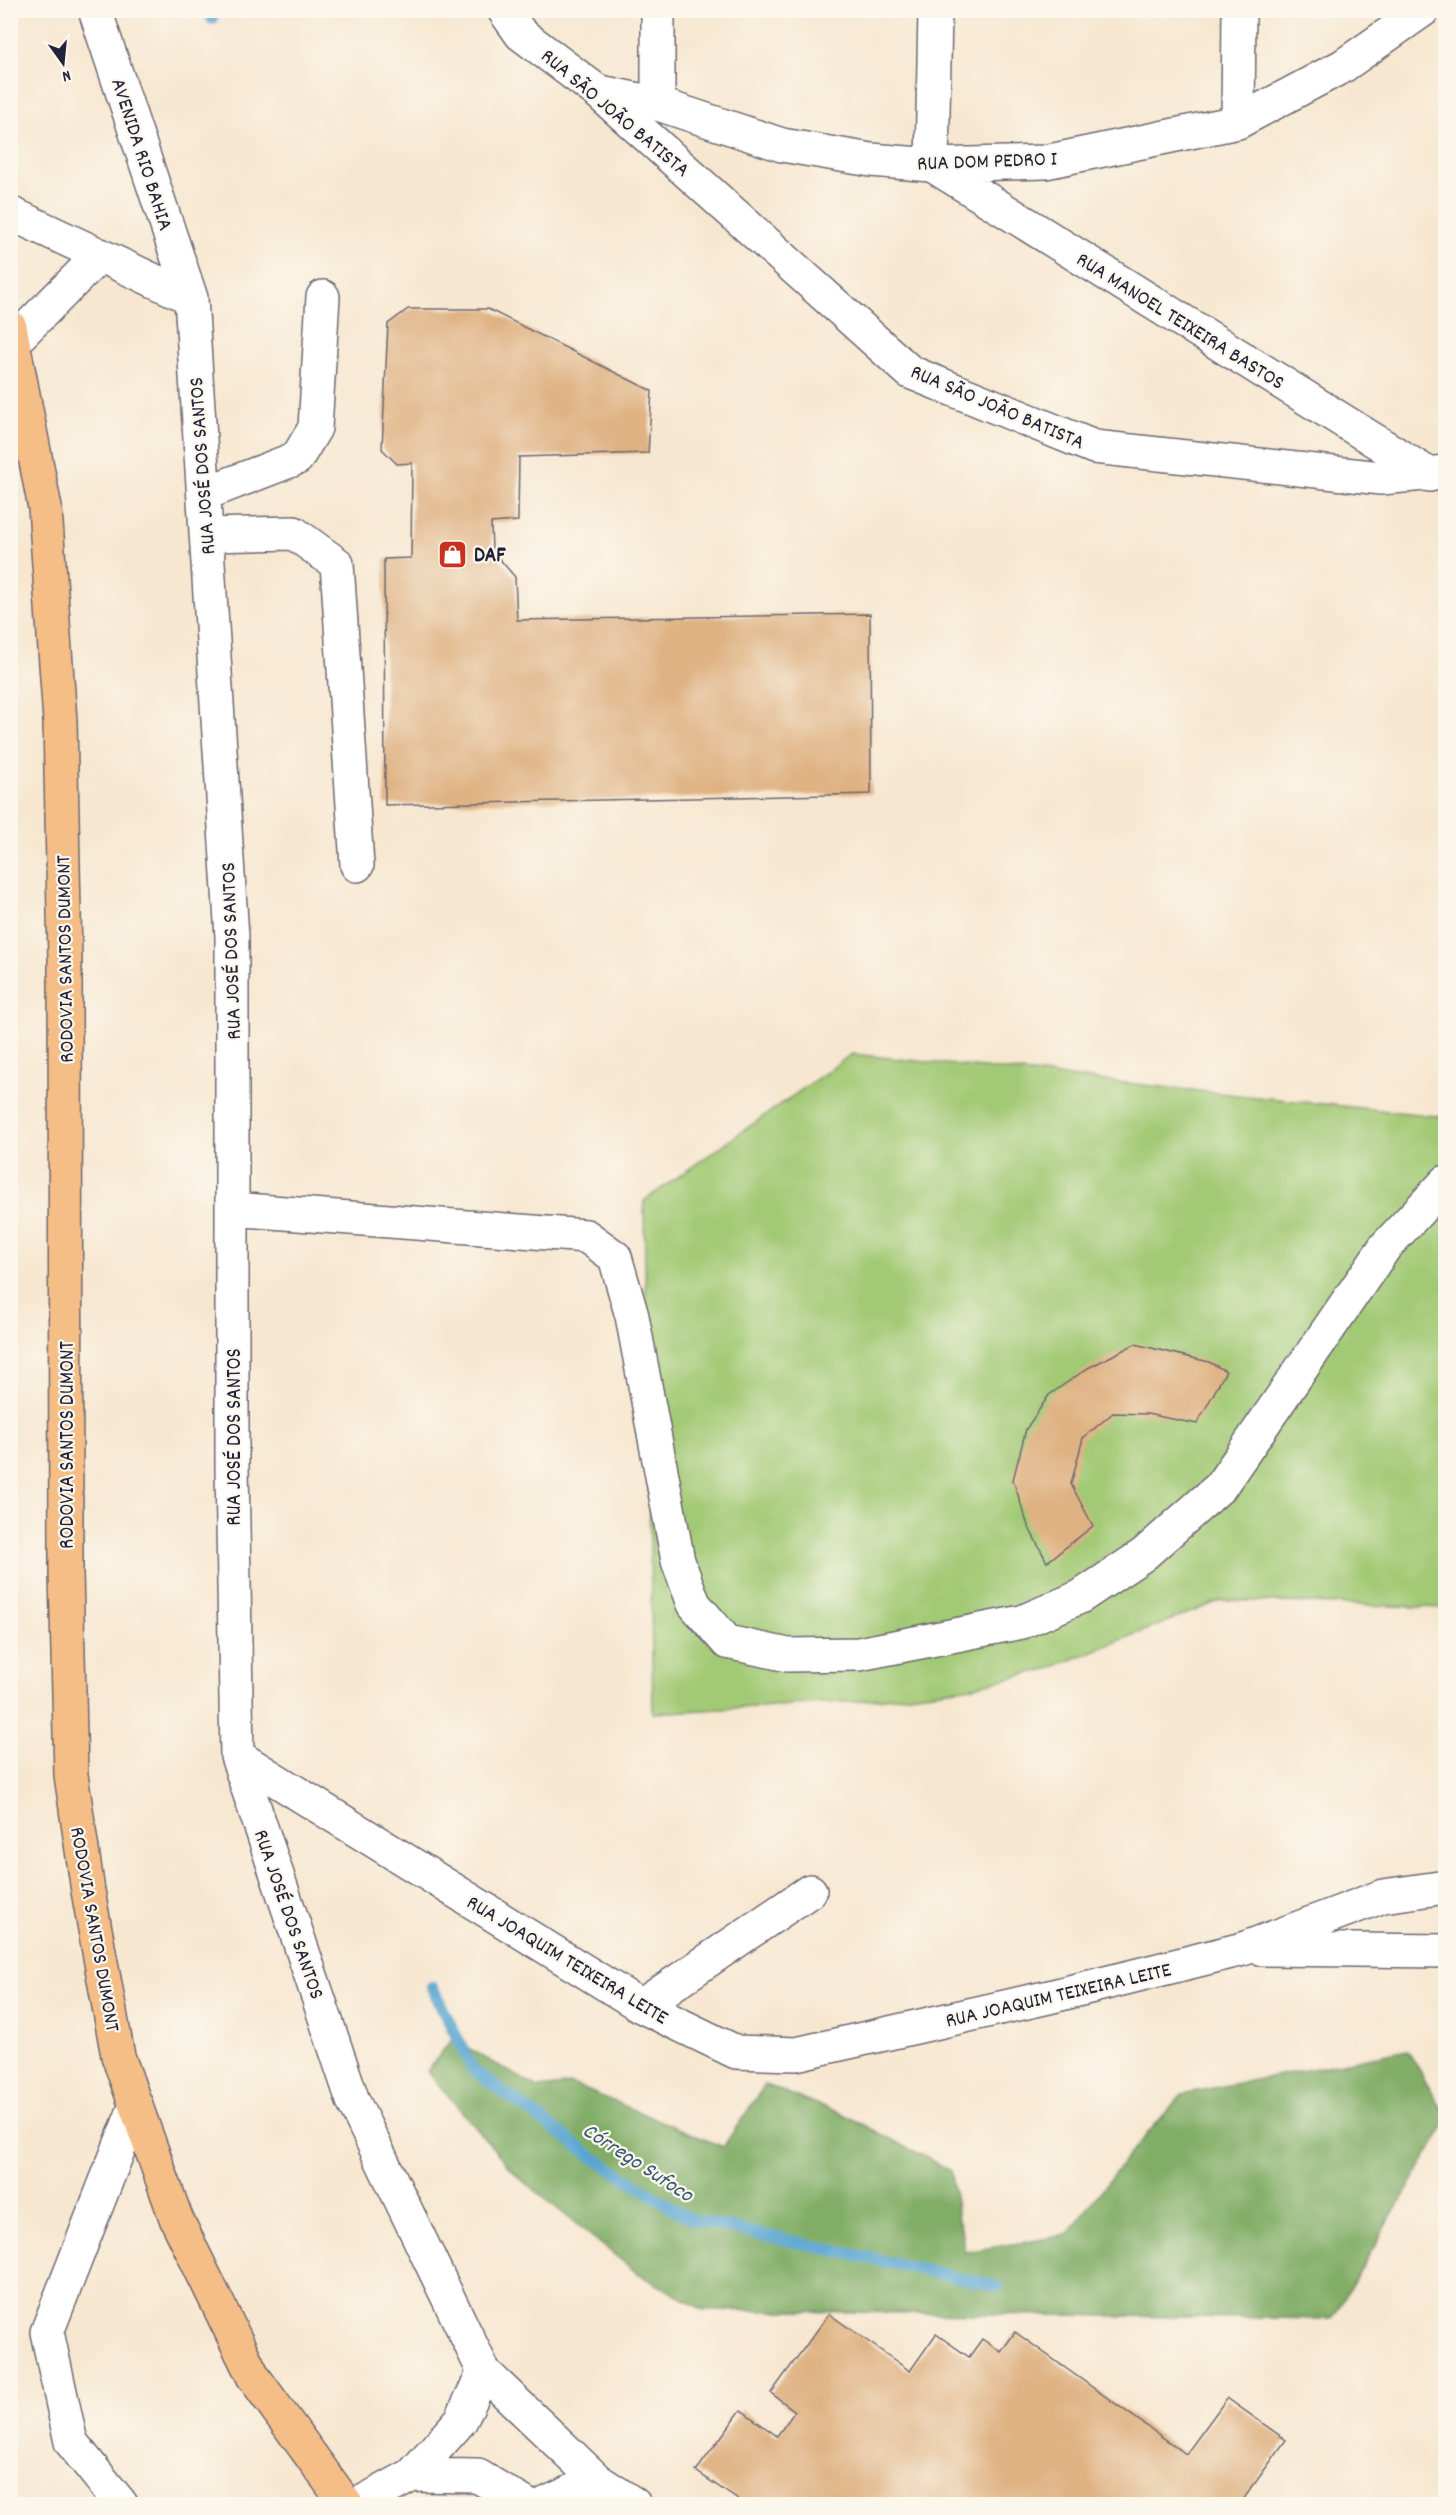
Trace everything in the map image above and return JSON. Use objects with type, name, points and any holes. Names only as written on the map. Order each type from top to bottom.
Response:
[{"type":"highway","name":"RODOVIA SANTOS DUMONT","points":[[12,334],[45,508],[60,721],[65,960],[66,1574],[71,1775],[88,1891],[118,2056],[176,2218],[253,2376],[346,2505]]},
{"type":"street","name":"AVENIDA RIO BAHIA","points":[[95,10],[191,298]]},
{"type":"street","name":"RUA SÃO JOÃO BATISTA","points":[[504,10],[521,34],[598,92],[910,372],[1094,447],[1381,478],[1438,473]]},
{"type":"street","points":[[658,10],[658,104]]},
{"type":"street","points":[[932,165],[935,10]]},
{"type":"street","points":[[1238,122],[1239,10]]},
{"type":"street","name":"RUA DOM PEDRO I","points":[[598,92],[658,104],[782,145],[871,160],[932,165],[1045,162],[1238,122],[1343,66],[1424,10]]},
{"type":"street","name":"RUA MANOEL TEIXEIRA BASTOS","points":[[932,165],[1438,473]]},
{"type":"street","points":[[10,213],[191,298]]},
{"type":"street","points":[[12,334],[100,255]]},
{"type":"street","points":[[204,494],[297,458],[315,428],[323,297]]},
{"type":"street","name":"RUA JOSÉ DOS SANTOS","points":[[191,298],[232,938],[232,1467],[237,1756],[353,2101],[484,2372],[597,2480],[634,2505]]},
{"type":"street","points":[[206,535],[294,533],[337,564],[357,865]]},
{"type":"street","points":[[232,1209],[586,1236],[615,1257],[632,1316],[678,1561],[694,1604],[727,1642],[788,1655],[859,1654],[1022,1622],[1080,1597],[1143,1555],[1220,1487],[1385,1247],[1446,1182]]},
{"type":"street","name":"RUA JOAQUIM TEIXEIRA LEITE","points":[[237,1756],[641,2006],[736,2052],[796,2054],[1049,1997],[1243,1949]]},
{"type":"street","points":[[1243,1949],[1383,1896],[1446,1887]]},
{"type":"street","points":[[641,2006],[810,1892]]},
{"type":"street","points":[[1243,1949],[1446,1951]]},
{"type":"street","points":[[121,2505],[71,2442],[47,2332],[136,2105]]},
{"type":"street","points":[[359,2505],[412,2475],[460,2420],[484,2372]]},
{"type":"street","points":[[412,2475],[478,2476],[525,2505]]},
{"type":"street","points":[[546,2505],[597,2480]]},
{"type":"green space","points":[[852,1054],[1445,1117],[1445,1608],[1222,1600],[1048,1669],[965,1688],[860,1701],[653,1713],[644,1201]]},
{"type":"green space","points":[[452,2039],[538,2088],[572,2084],[723,2147],[765,2085],[841,2113],[950,2170],[965,2252],[1067,2235],[1128,2156],[1182,2094],[1408,2050],[1445,2114],[1445,2125],[1332,2319],[703,2310],[638,2274],[517,2176],[427,2071]]},
{"type":"building","name":"DAF","points":[[408,309],[488,309],[652,391],[648,453],[519,457],[518,521],[491,523],[492,550],[515,577],[517,620],[870,614],[871,794],[385,805],[384,559],[411,558],[412,463],[397,464],[382,449],[388,324]]},
{"type":"building","points":[[1135,1344],[1209,1362],[1226,1371],[1197,1424],[1147,1414],[1113,1413],[1083,1438],[1071,1484],[1093,1526],[1047,1562],[1028,1526],[1013,1480],[1026,1429],[1049,1395],[1088,1368]]},
{"type":"building","points":[[829,2314],[910,2371],[936,2334],[969,2357],[982,2339],[1001,2352],[1015,2332],[1186,2454],[1227,2398],[1286,2440],[1240,2504],[744,2504],[696,2471],[741,2410],[777,2436],[795,2411],[771,2393]]},
{"type":"waterway","name":"Córrego Sufoco","points":[[212,10],[212,19]]},
{"type":"waterway","name":"Córrego Sufoco","points":[[432,1987],[473,2070],[594,2158],[690,2219],[997,2286]]},
{"type":"place","name":"DAF","points":[[453,554]]}]
